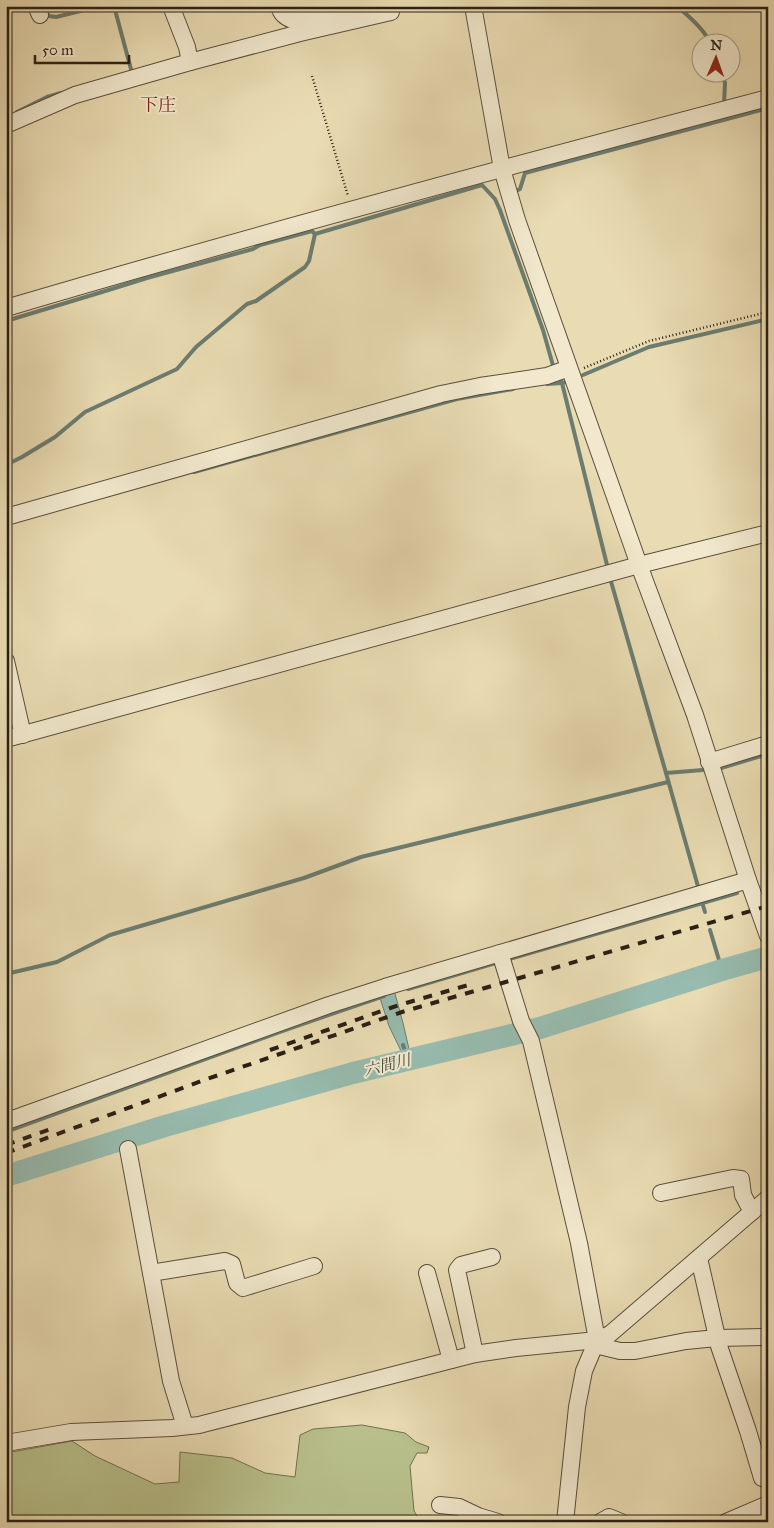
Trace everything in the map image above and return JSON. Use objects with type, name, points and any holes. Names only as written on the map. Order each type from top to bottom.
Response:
[{"type":"street","points":[[171,6],[189,58]]},
{"type":"street","points":[[279,6],[286,18],[302,26],[391,12],[389,7]]},
{"type":"street","points":[[6,125],[75,95],[189,58],[302,26],[359,6]]},
{"type":"street","points":[[473,8],[502,168],[562,372],[639,565],[695,715],[768,936]]},
{"type":"street","points":[[6,308],[352,209],[768,98]]},
{"type":"street","points":[[6,517],[441,394],[562,372]]},
{"type":"street","points":[[6,739],[639,565],[768,533]]},
{"type":"street","points":[[6,661],[23,735]]},
{"type":"street","points":[[709,762],[768,744]]},
{"type":"street","points":[[6,1120],[329,1005],[385,987],[502,959],[748,880]]},
{"type":"street","points":[[502,959],[520,1021],[531,1041],[578,1243],[596,1343],[584,1371],[577,1407],[565,1522]]},
{"type":"street","points":[[128,1149],[171,1381],[185,1426]]},
{"type":"street","points":[[596,1343],[610,1334],[762,1207],[743,1195],[741,1179],[732,1178],[661,1193]]},
{"type":"street","points":[[475,1354],[456,1270],[461,1264],[492,1257]]},
{"type":"street","points":[[699,1258],[717,1338],[766,1484]]},
{"type":"street","points":[[151,1273],[225,1261],[232,1264],[237,1283],[243,1288],[314,1266]]},
{"type":"street","points":[[427,1273],[451,1360]]},
{"type":"street","points":[[6,1443],[71,1432],[172,1428],[199,1425],[475,1354],[516,1348],[596,1343],[620,1351],[635,1351],[686,1341],[768,1337]]},
{"type":"street","points":[[726,1522],[768,1504]]},
{"type":"street","points":[[440,1505],[459,1507],[477,1519],[498,1522]]},
{"type":"street","points":[[600,1522],[609,1517],[621,1522]]},
{"type":"path","points":[[312,76],[352,209]]},
{"type":"path","points":[[562,372],[649,341],[768,312]]},
{"type":"green space","points":[[362,1425],[405,1433],[416,1442],[429,1447],[427,1453],[417,1453],[410,1466],[414,1511],[421,1522],[6,1522],[6,1453],[72,1441],[95,1456],[155,1484],[179,1482],[180,1452],[232,1458],[265,1473],[295,1477],[300,1435],[313,1429]]},
{"type":"water","points":[[394,990],[409,1049],[401,1051],[389,1026],[379,995]]},
{"type":"waterway","points":[[45,10],[49,16],[56,17],[101,6]]},
{"type":"waterway","points":[[114,6],[132,73]]},
{"type":"waterway","points":[[677,6],[704,32]]},
{"type":"waterway","points":[[724,105],[725,82]]},
{"type":"waterway","points":[[17,112],[47,97],[61,93]]},
{"type":"waterway","points":[[516,191],[520,189],[525,173],[768,108]]},
{"type":"waterway","points":[[6,321],[147,278],[253,249],[260,245],[312,231],[315,234],[482,185],[495,199],[500,210],[543,330],[554,369]]},
{"type":"waterway","points":[[6,465],[55,437],[85,412],[177,369],[196,347],[247,304],[256,301],[305,267],[309,261],[315,234]]},
{"type":"waterway","points":[[583,375],[649,347],[768,319]]},
{"type":"waterway","points":[[559,377],[608,569]]},
{"type":"waterway","points":[[547,384],[566,382]]},
{"type":"waterway","points":[[194,472],[457,399],[513,389]]},
{"type":"waterway","points":[[610,578],[666,773]]},
{"type":"waterway","points":[[721,768],[768,754]]},
{"type":"waterway","points":[[699,890],[666,773],[703,770]]},
{"type":"waterway","points":[[6,974],[57,962],[110,935],[304,878],[361,857],[668,782]]},
{"type":"waterway","points":[[764,885],[768,884]]},
{"type":"waterway","points":[[506,960],[737,893]]},
{"type":"waterway","points":[[702,902],[705,912]]},
{"type":"waterway","points":[[710,930],[722,970]]},
{"type":"waterway","name":"六間川","points":[[6,1176],[165,1126],[353,1073],[540,1028],[768,957]]},
{"type":"waterway","points":[[408,989],[499,962]]},
{"type":"waterway","points":[[8,1131],[384,996]]},
{"type":"waterway","points":[[403,1045],[408,1060]]},
{"type":"railway","points":[[6,1153],[207,1079],[402,1012],[768,906]]},
{"type":"railway","points":[[270,1050],[399,1005],[472,984]]},
{"type":"railway","points":[[6,1145],[56,1127]]},
{"type":"district","name":"下庄","points":[[158,105]]}]
